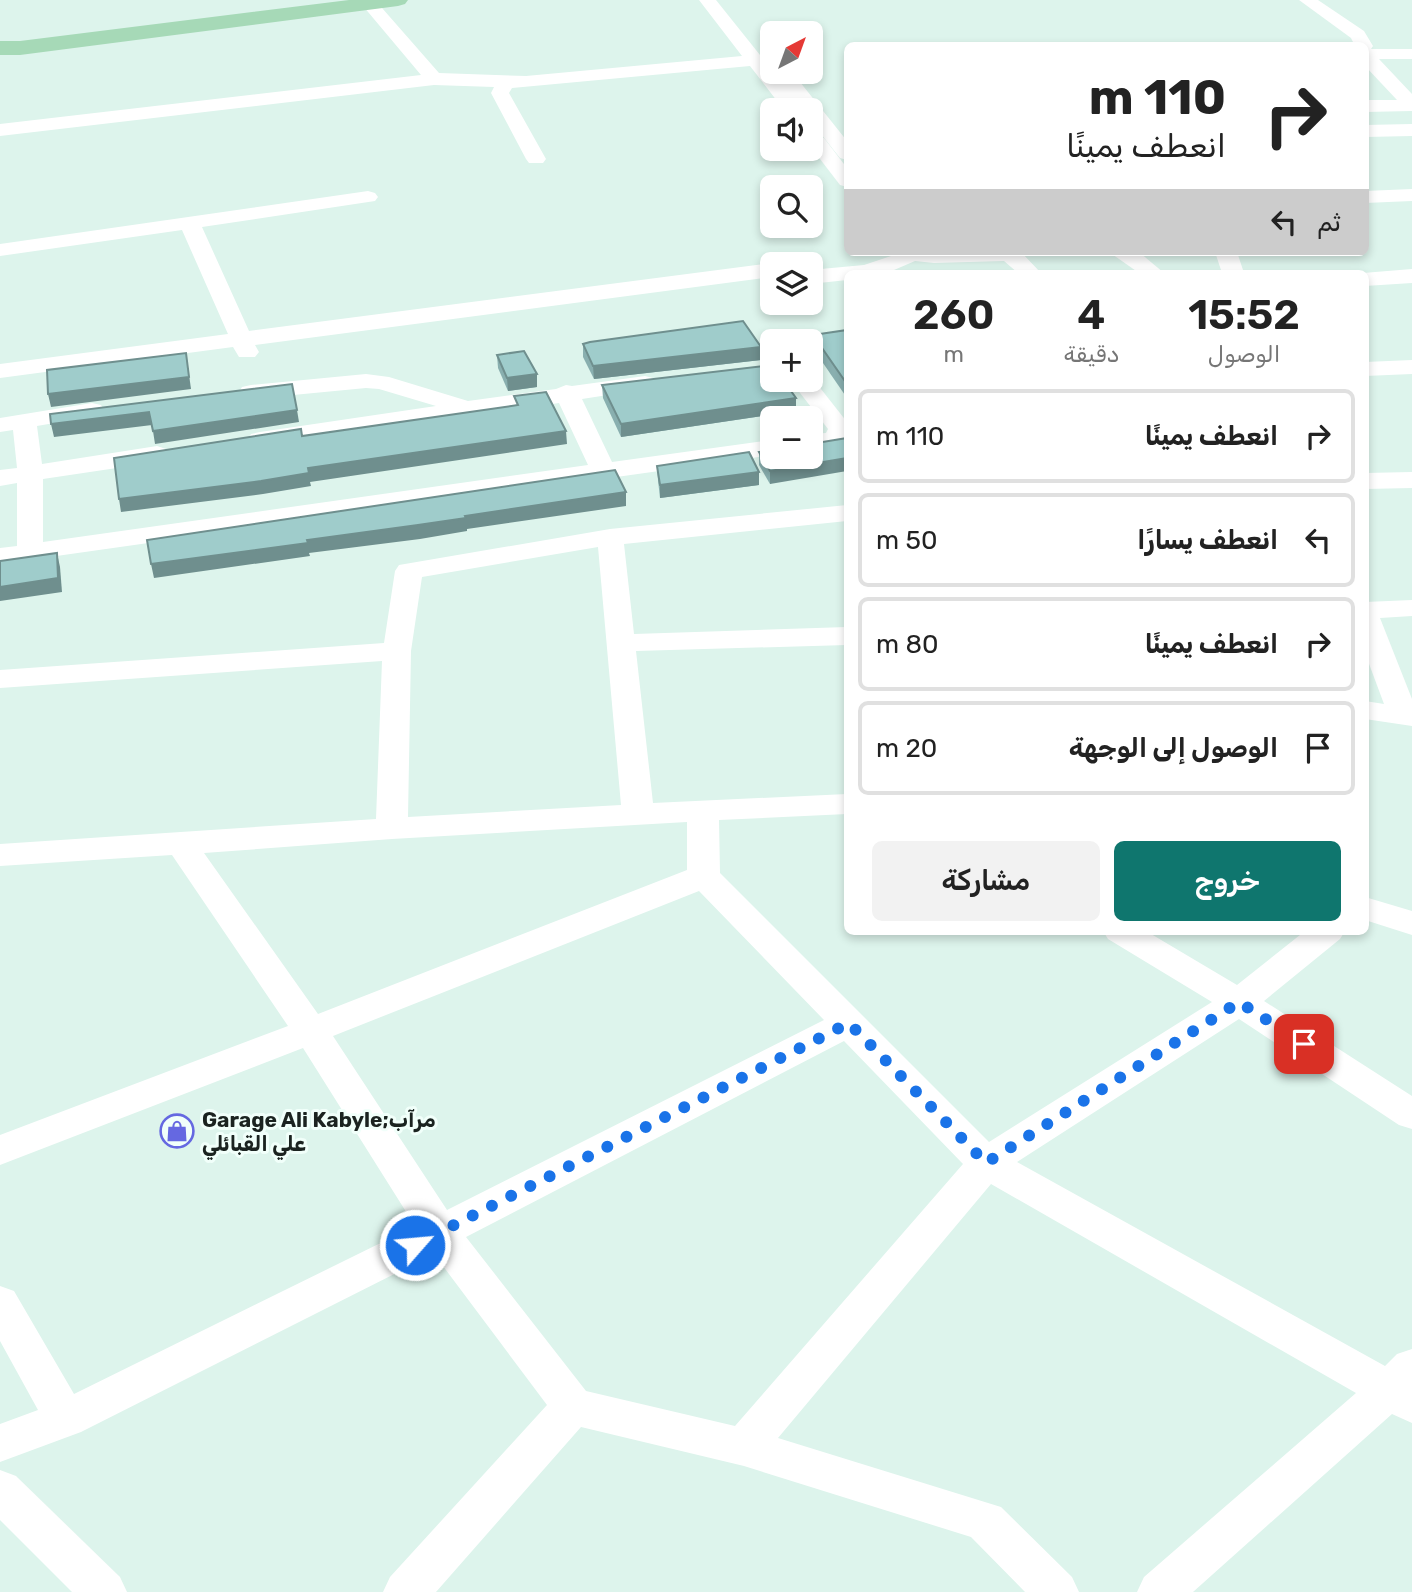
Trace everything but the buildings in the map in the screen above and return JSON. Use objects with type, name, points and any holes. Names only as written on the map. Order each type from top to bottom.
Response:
[{"type":"main road","points":[[7,50],[398,0]]},
{"type":"street","points":[[707,0],[760,53]]},
{"type":"street","points":[[725,0],[760,50]]},
{"type":"street","points":[[1307,0],[1359,35],[1362,42]]},
{"type":"street","points":[[368,2],[434,79]]},
{"type":"street","points":[[1369,55],[1412,54]]},
{"type":"street","points":[[1369,59],[1412,105]]},
{"type":"street","points":[[0,130],[434,79],[470,78],[505,83],[760,61]]},
{"type":"street","points":[[1391,82],[1412,82]]},
{"type":"street","points":[[505,83],[499,93],[536,159]]},
{"type":"street","points":[[791,84],[844,151]]},
{"type":"street","points":[[1369,106],[1412,105]]},
{"type":"street","points":[[825,130],[844,174]]},
{"type":"street","points":[[1369,131],[1412,130]]},
{"type":"street","points":[[1369,197],[1412,195]]},
{"type":"street","points":[[0,250],[368,197]]},
{"type":"street","points":[[190,222],[245,346]]},
{"type":"street","points":[[823,264],[870,256]]},
{"type":"street","points":[[862,270],[885,267],[902,256]]},
{"type":"street","points":[[938,256],[982,256]]},
{"type":"street","points":[[1011,256],[1027,270]]},
{"type":"street","points":[[1131,256],[1149,270]]},
{"type":"street","points":[[600,299],[760,272]]},
{"type":"street","points":[[823,275],[844,272]]},
{"type":"street","points":[[1369,279],[1412,276]]},
{"type":"street","points":[[0,382],[600,299],[760,283]]},
{"type":"street","points":[[0,371],[245,346]]},
{"type":"street","points":[[1369,369],[1412,367]]},
{"type":"street","points":[[230,394],[366,381],[381,382],[466,407]]},
{"type":"street","points":[[234,443],[566,392],[662,381]]},
{"type":"street","points":[[566,392],[603,470]]},
{"type":"street","points":[[811,392],[822,406]]},
{"type":"street","points":[[30,552],[30,473],[12,423],[121,407]]},
{"type":"street","points":[[823,407],[840,429],[837,439],[823,441]]},
{"type":"street","points":[[0,556],[760,449]]},
{"type":"street","points":[[0,478],[180,451]]},
{"type":"street","points":[[1369,481],[1412,480]]},
{"type":"street","points":[[392,828],[397,651],[409,571],[610,537],[844,513]]},
{"type":"street","points":[[610,537],[638,814]]},
{"type":"street","points":[[1369,610],[1412,608]]},
{"type":"street","points":[[1369,626],[1407,715]]},
{"type":"street","points":[[622,643],[844,636]]},
{"type":"street","points":[[0,679],[397,651]]},
{"type":"street","points":[[1369,710],[1407,715]]},
{"type":"street","points":[[0,855],[392,828],[844,804]]},
{"type":"street","points":[[703,811],[704,876],[986,1163],[1405,1387],[1160,1592]]},
{"type":"street","points":[[181,844],[311,1031],[440,1233],[573,1406],[744,1447],[985,1521],[1056,1592]]},
{"type":"street","points":[[0,1150],[704,876]]},
{"type":"street","points":[[1369,909],[1412,923]]},
{"type":"street","points":[[1127,935],[1239,1002],[1412,1115]]},
{"type":"street","points":[[744,1447],[986,1163],[1239,1002],[1323,935]]},
{"type":"street","points":[[0,1443],[66,1419],[440,1233],[849,1023]]},
{"type":"street","points":[[0,1303],[66,1419]]},
{"type":"street","points":[[406,1592],[573,1406]]},
{"type":"street","points":[[0,1490],[104,1592]]},
{"type":"place","name":"Garage Ali Kabyle;مرآب علي القبائلي","points":[[177,1131]]},
{"type":"route","points":[[415,1245],[849,1023],[986,1163],[1239,1002],[1304,1044]]}]
